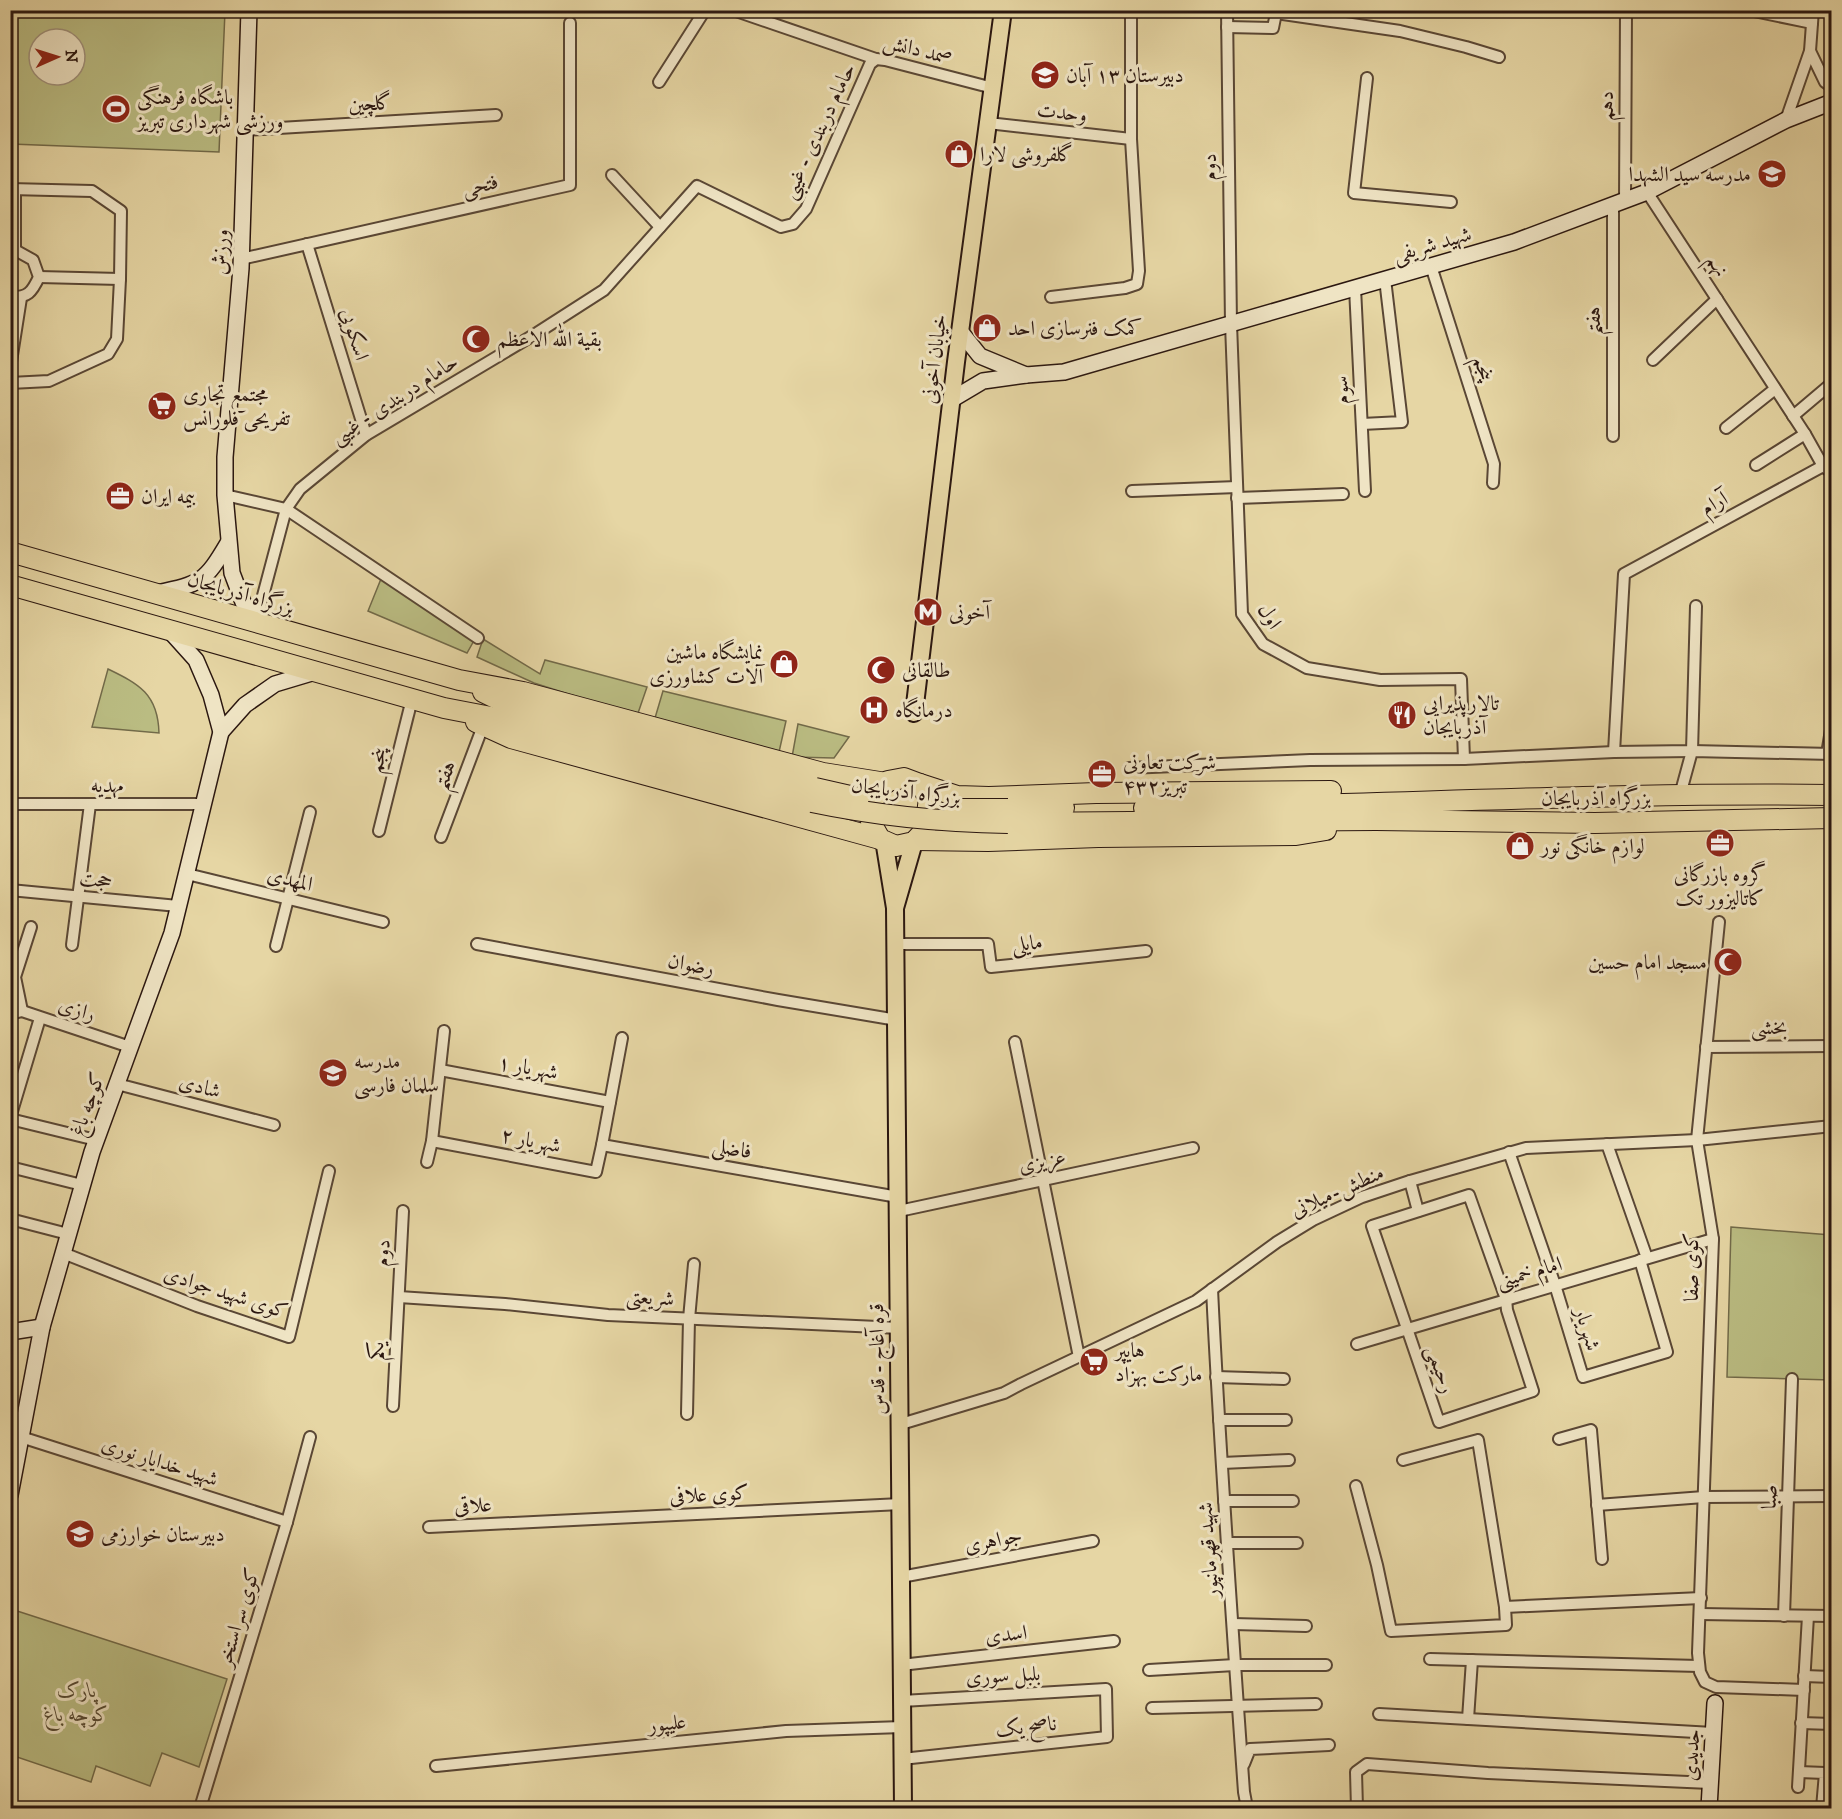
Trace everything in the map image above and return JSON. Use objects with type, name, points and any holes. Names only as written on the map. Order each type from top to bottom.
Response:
[{"type":"highway","name":"بزرگراه آذربایجان","points":[[10,552],[459,680],[514,707],[815,796],[882,839]]},
{"type":"highway","name":"بزرگراه آذربایجان","points":[[10,585],[444,708],[511,721],[815,796],[885,783]]},
{"type":"highway","name":"بزرگراه آذربایجان","points":[[444,708],[511,738],[815,796],[853,797],[903,805],[1008,816],[1605,823],[1827,820]]},
{"type":"highway","points":[[904,778],[920,784],[929,798],[926,830],[915,841],[896,846],[882,839],[871,823],[875,792],[888,781],[904,778]]},
{"type":"highway","name":"بزرگراه آذربایجان","points":[[920,784],[957,796],[1334,791],[1384,802]]},
{"type":"highway","name":"بزرگراه آذربایجان","points":[[1008,816],[1384,802],[1826,794]]},
{"type":"highway","points":[[988,841],[976,832],[972,819],[977,805],[989,797]]},
{"type":"highway","name":"بزرگراه آذربایجان","points":[[915,841],[1296,835],[1376,820]]},
{"type":"main road","name":"ورزش","points":[[249,10],[241,259],[225,457],[225,495],[232,573],[243,602],[256,622]]},
{"type":"main road","name":"خیابان آخونی","points":[[914,713],[951,400],[1003,10]]},
{"type":"main road","name":"شهید شریفی","points":[[951,400],[983,381],[1064,372],[1514,242],[1647,192],[1786,120],[1832,102]]},
{"type":"main road","points":[[960,331],[980,356],[1026,375]]},
{"type":"main road","points":[[154,593],[191,585],[205,577],[228,543]]},
{"type":"main road","points":[[169,630],[196,660],[211,695],[222,732]]},
{"type":"main road","points":[[222,732],[245,705],[275,684],[315,672]]},
{"type":"main road","name":"کوچه باغ","points":[[10,1496],[42,1326],[96,1140],[172,933],[222,732]]},
{"type":"main road","points":[[882,839],[896,908]]},
{"type":"main road","points":[[896,908],[915,841]]},
{"type":"main road","name":"قره آغاج - قدس","points":[[896,908],[903,1809]]},
{"type":"main road","points":[[10,1332],[42,1326]]},
{"type":"main road","name":"جدیدی","points":[[1709,1809],[1715,1703]]},
{"type":"street","points":[[659,82],[705,10]]},
{"type":"street","name":"صمد دانش","points":[[733,10],[876,59],[993,88]]},
{"type":"street","points":[[1051,297],[1125,288],[1137,284],[1139,271],[1131,139],[1131,10]]},
{"type":"street","name":"دوم","points":[[1227,10],[1231,324]]},
{"type":"street","name":"دهم","points":[[1619,203],[1626,10]]},
{"type":"street","points":[[1749,10],[1812,23]]},
{"type":"street","points":[[1786,120],[1810,51],[1813,10]]},
{"type":"street","points":[[1227,27],[1273,28],[1276,13],[1400,31],[1499,57]]},
{"type":"street","name":"فتحی","points":[[241,259],[570,185],[570,23]]},
{"type":"street","points":[[1810,51],[1825,82],[1832,87]]},
{"type":"street","name":"حامام دربندی - غیبی","points":[[256,622],[286,509],[300,489],[366,435],[537,333],[604,290],[697,186],[780,227],[793,224],[806,208],[870,64],[876,59]]},
{"type":"street","points":[[1367,78],[1354,194],[1451,202]]},
{"type":"street","name":"گلچین","points":[[245,130],[496,115]]},
{"type":"street","name":"وحدت","points":[[988,123],[1131,139]]},
{"type":"street","points":[[612,175],[660,227]]},
{"type":"street","points":[[10,368],[16,298],[33,290],[39,277],[33,260],[13,251],[13,189],[92,191],[120,211],[117,339],[108,354],[49,381],[10,383]]},
{"type":"street","name":"نهم","points":[[1647,192],[1827,470]]},
{"type":"street","name":"هفتم","points":[[1613,436],[1619,203]]},
{"type":"street","name":"اسکویی","points":[[307,244],[366,435]]},
{"type":"street","name":"پنجم","points":[[1431,266],[1494,464],[1492,483]]},
{"type":"street","points":[[39,277],[120,279]]},
{"type":"street","points":[[1362,424],[1402,422],[1385,279]]},
{"type":"street","name":"سوم","points":[[1355,288],[1365,491]]},
{"type":"street","points":[[1653,360],[1717,299]]},
{"type":"street","name":"اول","points":[[1231,324],[1242,614],[1263,644],[1308,668],[1380,680],[1461,679],[1464,759]]},
{"type":"street","points":[[1793,416],[1832,383]]},
{"type":"street","points":[[1726,428],[1775,389]]},
{"type":"street","points":[[1756,465],[1805,434]]},
{"type":"street","name":"آرام","points":[[1614,752],[1624,574],[1827,470]]},
{"type":"street","points":[[1132,491],[1343,494]]},
{"type":"street","points":[[225,495],[286,509],[478,638]]},
{"type":"street","points":[[1680,795],[1692,751],[1696,606]]},
{"type":"street","name":"پنجم","points":[[379,831],[412,699]]},
{"type":"street","points":[[1129,768],[1310,760],[1464,759],[1614,752],[1829,754],[1832,724]]},
{"type":"street","name":"هفتم","points":[[441,837],[483,726]]},
{"type":"street","name":"مهدیه","points":[[10,804],[204,804]]},
{"type":"street","points":[[72,945],[90,804]]},
{"type":"street","points":[[276,946],[310,812]]},
{"type":"street","name":"المهدی","points":[[187,874],[383,922]]},
{"type":"street","name":"حجت","points":[[10,890],[178,906]]},
{"type":"street","name":"کوی صفا","points":[[1699,1666],[1713,1239],[1697,1140],[1719,922]]},
{"type":"street","points":[[16,1013],[13,977],[31,927]]},
{"type":"street","name":"مایلی","points":[[896,944],[988,944],[991,967],[1146,951]]},
{"type":"street","name":"رضوان","points":[[477,945],[897,1020]]},
{"type":"street","name":"رازی","points":[[16,1013],[40,1018],[130,1047]]},
{"type":"street","points":[[40,1018],[10,1118],[96,1140]]},
{"type":"street","points":[[428,1162],[444,1031]]},
{"type":"street","points":[[602,1145],[622,1038]]},
{"type":"street","points":[[1015,1042],[1079,1357]]},
{"type":"street","name":"بخشی","points":[[1706,1047],[1832,1046]]},
{"type":"street","name":"شهریار ۱","points":[[440,1070],[610,1102]]},
{"type":"street","name":"شادی","points":[[117,1084],[274,1125]]},
{"type":"street","name":"منطش-میلانی","points":[[901,1424],[1004,1393],[1196,1300],[1312,1220],[1362,1197],[1410,1181],[1526,1148],[1697,1140],[1832,1126]]},
{"type":"street","name":"شهریار ۲","points":[[432,1141],[596,1172],[602,1145]]},
{"type":"street","points":[[1607,1144],[1644,1259]]},
{"type":"street","name":"فاضلی","points":[[602,1145],[898,1204]]},
{"type":"street","name":"عزیزی","points":[[898,1204],[1043,1180],[1193,1149]]},
{"type":"street","name":"شهریار","points":[[1509,1152],[1555,1285],[1583,1377],[1667,1352],[1644,1259]]},
{"type":"street","points":[[10,1167],[82,1185]]},
{"type":"street","name":"کوی شهید جوادی","points":[[63,1253],[197,1306],[289,1338],[329,1171]]},
{"type":"street","points":[[1410,1181],[1418,1211],[1469,1195],[1506,1299]]},
{"type":"street","name":"دوم","points":[[399,1297],[404,1211]]},
{"type":"street","name":"رحیمی","points":[[1418,1211],[1372,1227],[1439,1422],[1533,1392],[1507,1310],[1506,1299]]},
{"type":"street","points":[[10,1219],[68,1234]]},
{"type":"street","name":"امام خمینی","points":[[1357,1344],[1713,1239]]},
{"type":"street","points":[[687,1414],[689,1319],[694,1263]]},
{"type":"street","name":"شهید قهرمانپور","points":[[1212,1289],[1235,1665],[1247,1809]]},
{"type":"street","name":"شریعتی","points":[[399,1297],[505,1304],[608,1315],[900,1328]]},
{"type":"street","name":"یکم","points":[[393,1406],[399,1297]]},
{"type":"street","points":[[1216,1377],[1284,1379]]},
{"type":"street","name":"صبا","points":[[1784,1616],[1792,1379]]},
{"type":"street","points":[[1219,1420],[1286,1420]]},
{"type":"street","points":[[1559,1439],[1591,1430],[1602,1559]]},
{"type":"street","name":"شهید خدایار نوری","points":[[21,1437],[287,1522]]},
{"type":"street","name":"کوی سراستخر","points":[[201,1809],[287,1522],[310,1437]]},
{"type":"street","points":[[1356,1486],[1377,1565],[1391,1631],[1506,1625],[1478,1440],[1403,1460]]},
{"type":"street","points":[[1222,1462],[1289,1460]]},
{"type":"street","points":[[1597,1505],[1704,1497],[1832,1496]]},
{"type":"street","points":[[1224,1501],[1293,1501]]},
{"type":"street","name":"کوی علافی","points":[[518,1522],[901,1504]]},
{"type":"street","name":"علاقی","points":[[429,1527],[518,1522]]},
{"type":"street","name":"جواهری","points":[[901,1577],[1093,1541]]},
{"type":"street","points":[[1227,1543],[1297,1543]]},
{"type":"street","points":[[1505,1607],[1701,1598]]},
{"type":"street","points":[[1700,1614],[1832,1616]]},
{"type":"street","points":[[1798,1787],[1808,1616]]},
{"type":"street","points":[[1233,1624],[1306,1626]]},
{"type":"street","name":"اسدی","points":[[902,1665],[1114,1641]]},
{"type":"street","points":[[1430,1659],[1699,1666],[1705,1682],[1716,1687],[1804,1690]]},
{"type":"street","points":[[1468,1719],[1472,1660]]},
{"type":"street","points":[[1149,1670],[1235,1665],[1326,1665]]},
{"type":"street","points":[[1804,1676],[1832,1677]]},
{"type":"street","points":[[1715,1703],[1716,1687]]},
{"type":"street","name":"بلبل سوری","points":[[902,1701],[1106,1689]]},
{"type":"street","name":"ناصح یک","points":[[902,1758],[1107,1737],[1106,1689]]},
{"type":"street","points":[[1152,1708],[1316,1704]]},
{"type":"street","points":[[1379,1714],[1713,1733]]},
{"type":"street","points":[[1802,1723],[1832,1725]]},
{"type":"street","name":"علیپور","points":[[436,1766],[765,1733],[902,1727]]},
{"type":"street","points":[[1242,1768],[1250,1749],[1329,1745]]},
{"type":"street","points":[[1357,1809],[1356,1772],[1367,1764],[1488,1773],[1710,1783]]},
{"type":"street","points":[[1798,1773],[1825,1773],[1822,1809]]},
{"type":"green space","name":"باشگاه فرهنگی ورزشی شهرداری تبریز","points":[[10,11],[225,11],[219,152],[11,144]]},
{"type":"green space","points":[[383,574],[476,637],[467,653],[368,611]]},
{"type":"green space","points":[[483,639],[540,674],[545,660],[647,687],[637,716],[534,683],[477,657]]},
{"type":"green space","points":[[108,669],[145,692],[155,709],[159,733],[92,727]]},
{"type":"green space","points":[[663,691],[786,721],[779,752],[655,718]]},
{"type":"green space","points":[[798,724],[849,737],[834,758],[792,757]]},
{"type":"green space","points":[[1731,1227],[1831,1235],[1831,1380],[1727,1377]]},
{"type":"green space","name":"پارک کوچه باغ","points":[[11,1609],[227,1679],[199,1767],[162,1753],[150,1786],[96,1766],[91,1782],[11,1755]]},
{"type":"place","name":"دبیرستان ۱۳ آبان","points":[[1045,75]]},
{"type":"place","name":"باشگاه فرهنگی ورزشی شهرداری تبریز","points":[[116,109]]},
{"type":"place","name":"گلفروشی لارا","points":[[959,154]]},
{"type":"place","name":"مدرسه سید الشهدا","points":[[1772,174]]},
{"type":"place","name":"کمک فنرسازی احد","points":[[987,328]]},
{"type":"place","name":"بقیة الله الاعظم","points":[[476,339]]},
{"type":"place","name":"مجتمع تجاری تفریحی فلورانس","points":[[162,406]]},
{"type":"place","name":"بیمه ایران","points":[[120,496]]},
{"type":"place","name":"آخونی","points":[[928,612]]},
{"type":"place","name":"نمایشگاه ماشین آلات کشاورزی","points":[[784,664]]},
{"type":"place","name":"طالقانی","points":[[881,670]]},
{"type":"place","name":"درمانگاه","points":[[874,710]]},
{"type":"place","name":"تالارپذیرایی آذربایجان","points":[[1402,715]]},
{"type":"place","name":"شرکت تعاونی ۴۳۲تبریز","points":[[1102,774]]},
{"type":"place","name":"گروه بازرگانی کاتالیزور تک","points":[[1720,843]]},
{"type":"place","name":"لوازم خانگی نور","points":[[1520,846]]},
{"type":"place","name":"مسجد امام حسین","points":[[1728,962]]},
{"type":"place","name":"مدرسه سلمان فارسی","points":[[333,1073]]},
{"type":"place","name":"هایپر مارکت بهزاد","points":[[1094,1362]]},
{"type":"place","name":"دبیرستان خوارزمی","points":[[80,1534]]}]
